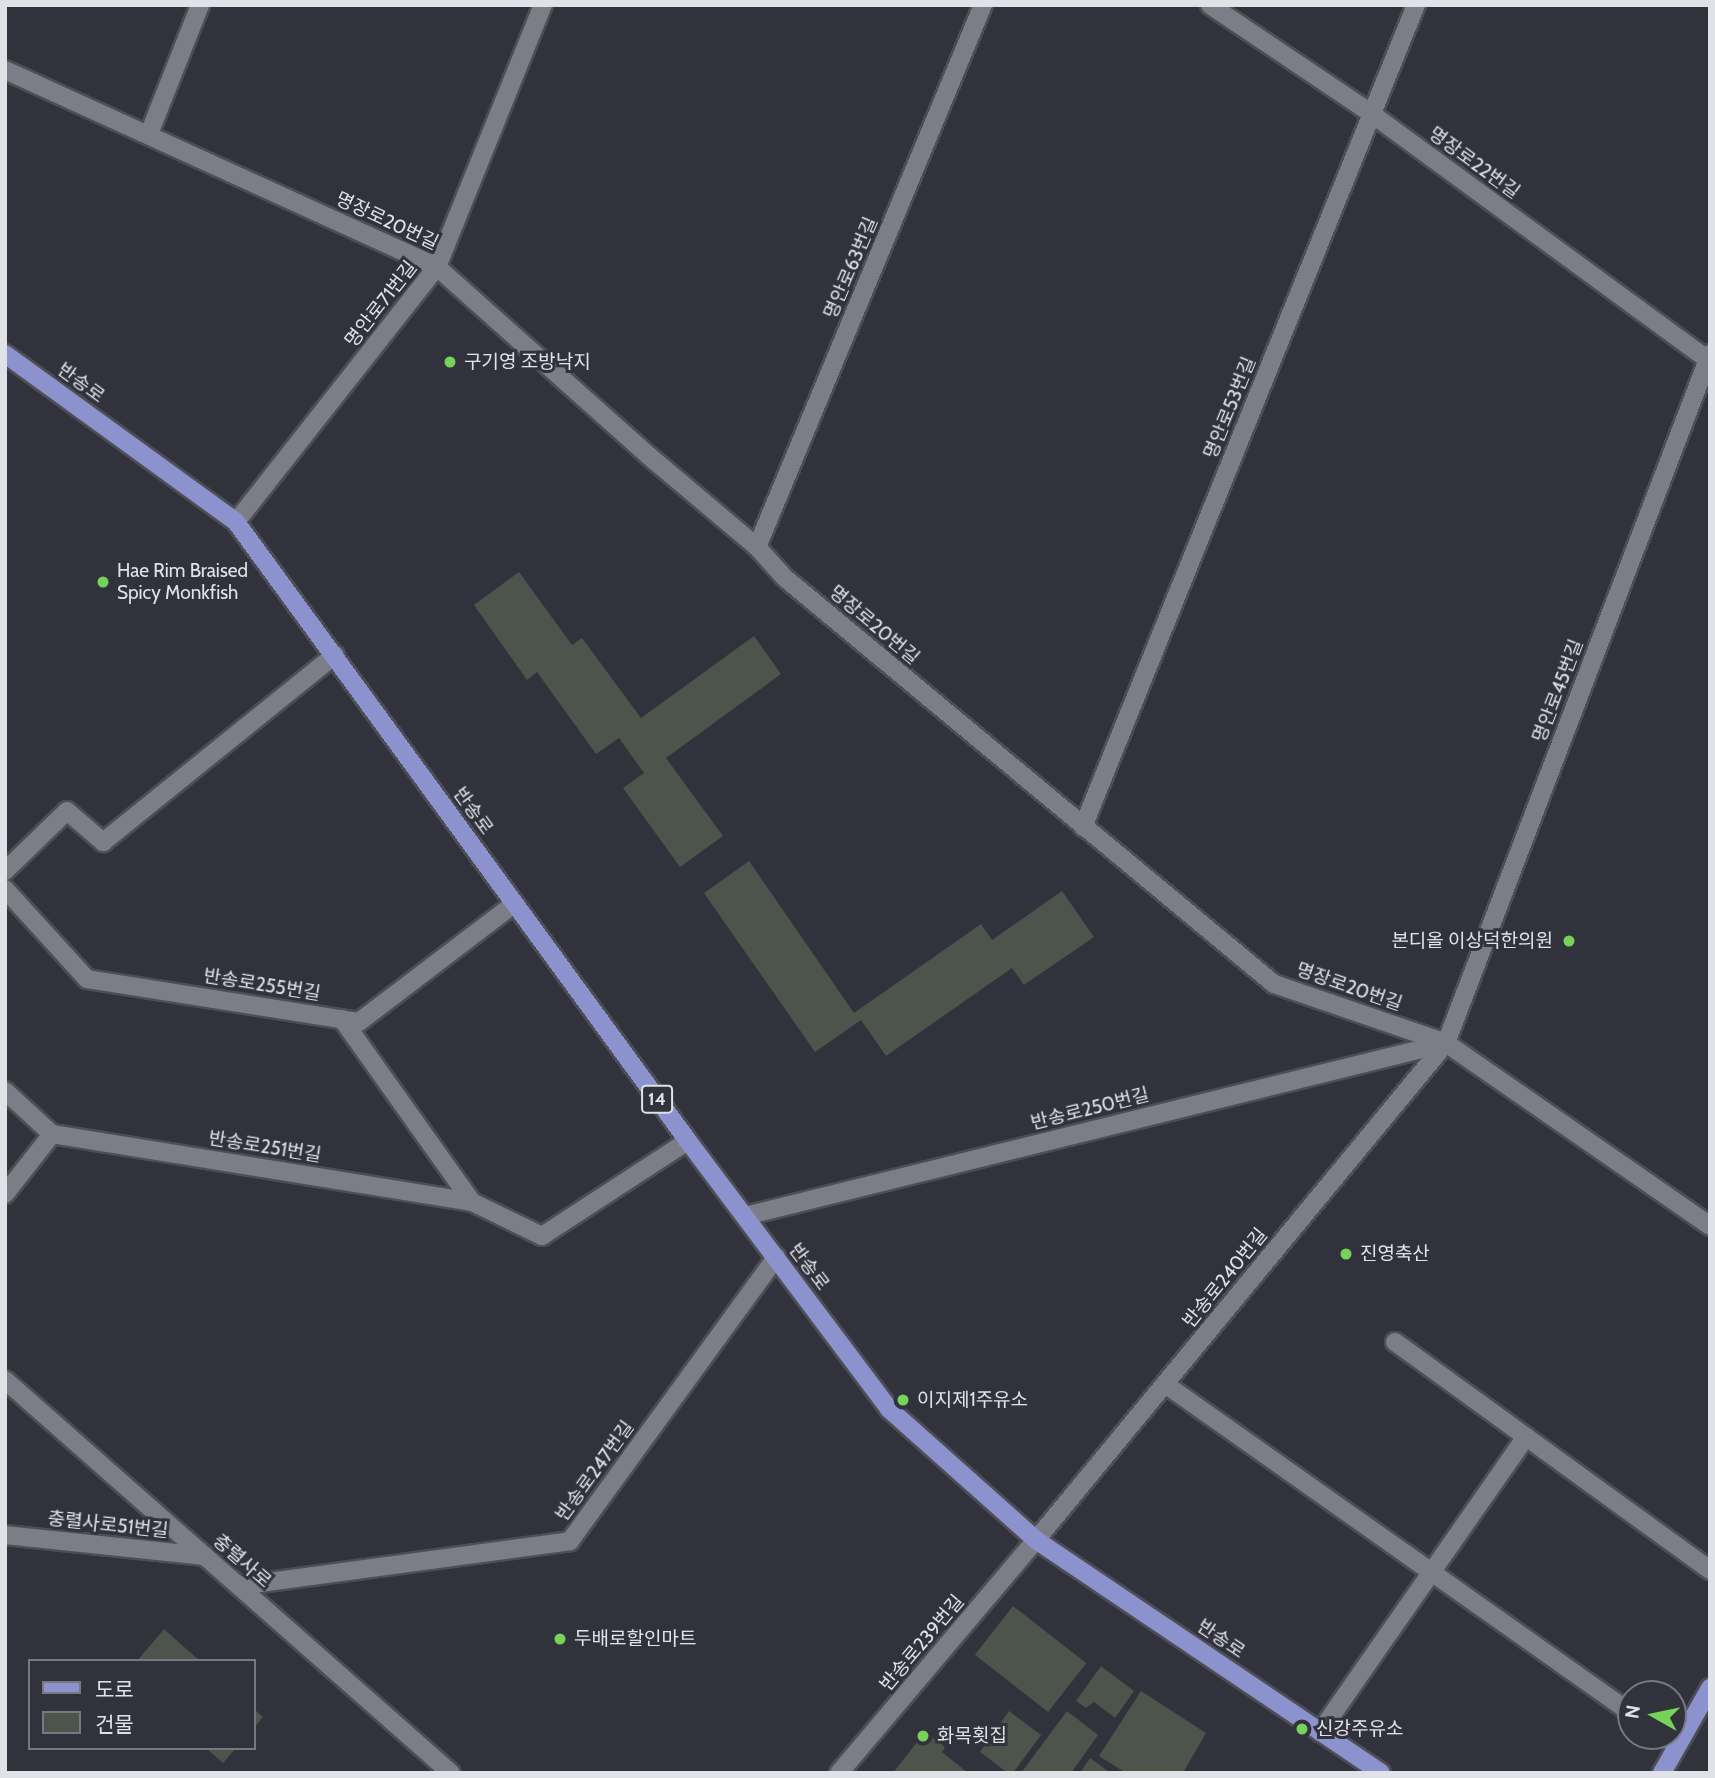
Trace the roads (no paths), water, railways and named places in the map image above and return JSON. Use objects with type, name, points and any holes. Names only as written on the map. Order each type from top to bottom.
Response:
[{"type":"main road","name":"반송로","points":[[5,354],[236,522],[688,1141],[888,1409],[1037,1540],[1381,1773]]},
{"type":"main road","points":[[1687,1718],[1710,1688]]},
{"type":"main road","points":[[1662,1773],[1668,1750]]},
{"type":"street","points":[[149,134],[200,5]]},
{"type":"street","name":"명안로71번길","points":[[236,522],[437,267],[543,5]]},
{"type":"street","name":"명안로63번길","points":[[757,547],[983,5]]},
{"type":"street","name":"명장로22번길","points":[[1210,5],[1372,114],[1709,359]]},
{"type":"street","name":"명안로53번길","points":[[1083,827],[1416,5]]},
{"type":"street","name":"명장로20번길","points":[[5,70],[437,267],[649,456],[757,547],[785,578],[1273,984],[1446,1043],[1710,1226]]},
{"type":"street","name":"명안로45번길","points":[[1446,1043],[1709,359]]},
{"type":"street","points":[[5,871],[67,811],[103,842],[335,655]]},
{"type":"street","name":"반송로255번길","points":[[5,889],[87,979],[359,1021],[514,904]]},
{"type":"street","name":"반송로251번길","points":[[342,1019],[472,1202]]},
{"type":"street","name":"반송로250번길","points":[[745,1216],[1446,1043]]},
{"type":"street","name":"반송로240번길","points":[[1037,1540],[1446,1043]]},
{"type":"street","points":[[5,1091],[51,1134],[5,1194]]},
{"type":"street","name":"반송로251번길","points":[[51,1134],[472,1202],[542,1236],[688,1141]]},
{"type":"street","name":"반송로247번길","points":[[239,1586],[570,1541],[775,1257]]},
{"type":"street","points":[[1395,1342],[1710,1570]]},
{"type":"street","name":"충렬사로","points":[[5,1380],[451,1773]]},
{"type":"street","points":[[1166,1384],[1617,1703]]},
{"type":"street","points":[[1320,1732],[1433,1574],[1526,1437]]},
{"type":"street","name":"충렬사로51번길","points":[[5,1535],[205,1556]]},
{"type":"street","name":"반송로239번길","points":[[839,1773],[1037,1540]]},
{"type":"place","name":"구기영 조방낙지","points":[[450,362]]},
{"type":"place","name":"Hae Rim Braised Spicy Monkfish","points":[[103,582]]},
{"type":"place","name":"본디올 이상덕한의원","points":[[1569,941]]},
{"type":"place","name":"진영축산","points":[[1346,1254]]},
{"type":"place","name":"이지제1주유소","points":[[903,1400]]},
{"type":"place","name":"두배로할인마트","points":[[560,1639]]},
{"type":"place","name":"신강주유소","points":[[1302,1729]]},
{"type":"place","name":"화목횟집","points":[[923,1736]]}]
